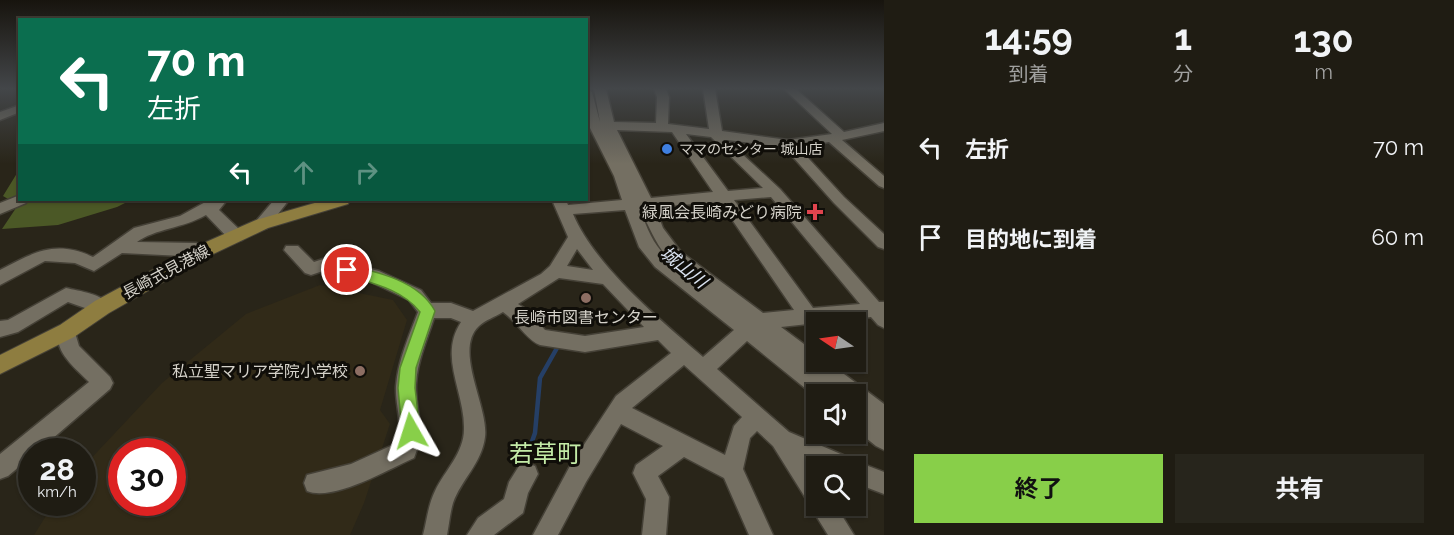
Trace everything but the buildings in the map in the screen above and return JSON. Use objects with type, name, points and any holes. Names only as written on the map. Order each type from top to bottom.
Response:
[{"type":"main road","name":"長崎式見港線","points":[[0,365],[67,331],[102,307],[203,251],[262,225],[339,201]]},
{"type":"street","points":[[666,114],[669,128],[722,196],[806,313]]},
{"type":"street","points":[[713,114],[716,136],[775,192],[881,313]]},
{"type":"street","points":[[814,114],[884,182]]},
{"type":"street","points":[[599,126],[669,128],[788,144],[884,127]]},
{"type":"street","points":[[599,126],[635,176],[639,204],[675,256],[817,384]]},
{"type":"street","points":[[788,144],[838,200],[884,243]]},
{"type":"street","points":[[775,192],[639,204],[562,205],[576,237],[607,277],[661,332],[781,439],[806,478]]},
{"type":"street","points":[[0,209],[19,201]]},
{"type":"street","points":[[218,201],[211,212],[236,237]]},
{"type":"street","points":[[0,278],[43,255],[78,257],[94,265],[139,232],[185,220],[218,201]]},
{"type":"street","points":[[262,225],[281,201]]},
{"type":"street","points":[[441,534],[443,500],[468,458],[476,429],[459,350],[466,327],[472,321],[547,279],[556,271],[576,237]]},
{"type":"street","points":[[117,247],[203,251]]},
{"type":"street","points":[[292,250],[311,269],[326,264],[373,276],[415,295],[427,311]]},
{"type":"street","points":[[556,271],[607,277]]},
{"type":"street","points":[[0,329],[20,323],[66,295],[102,307]]},
{"type":"street","points":[[504,304],[521,315],[540,337],[585,344],[661,332]]},
{"type":"street","points":[[427,311],[453,311],[467,315],[472,321]]},
{"type":"street","points":[[315,483],[353,475],[406,450],[411,431],[406,388],[408,368],[427,311]]},
{"type":"street","points":[[866,314],[881,313]]},
{"type":"street","points":[[704,369],[754,326],[806,317]]},
{"type":"street","points":[[754,326],[874,411],[884,439]]},
{"type":"street","points":[[0,468],[103,383],[70,350],[67,331]]},
{"type":"street","points":[[545,535],[578,474],[619,412],[622,403],[686,352]]},
{"type":"street","points":[[619,412],[732,470]]},
{"type":"street","points":[[757,416],[741,433],[732,470],[761,535]]},
{"type":"street","points":[[781,439],[819,456]]},
{"type":"street","points":[[654,535],[658,497],[644,473],[682,445]]},
{"type":"street","points":[[479,535],[486,526],[515,505],[517,490],[527,474]]},
{"type":"street","points":[[866,476],[884,483]]},
{"type":"street","points":[[830,516],[842,535]]},
{"type":"shaded area","points":[[320,285],[393,300],[407,320],[380,410],[390,424],[364,503],[350,535],[34,535],[46,516],[96,516],[96,453],[108,440],[108,516],[186,516],[186,438],[110,438],[162,383],[246,314]]},
{"type":"green space","points":[[18,172],[18,201],[129,201],[117,207],[58,225],[2,229],[18,205],[3,196]]},
{"type":"waterway","points":[[523,467],[535,433],[540,378],[557,348]]},
{"type":"place","name":"ママのセンター 城山店","points":[[667,149]]},
{"type":"place","name":"緑風会長崎みどり病院","points":[[815,212]]},
{"type":"place","name":"長崎市図書センター","points":[[586,298]]},
{"type":"place","name":"私立聖マリア学院小学校","points":[[360,371]]},
{"type":"district","name":"若草町","points":[[545,453]]},
{"type":"route","points":[[347,270],[368,277],[373,276],[415,295],[427,311],[408,368],[406,388],[411,431]]},
{"type":"water label","name":"城山川","points":[[684,267]]}]
